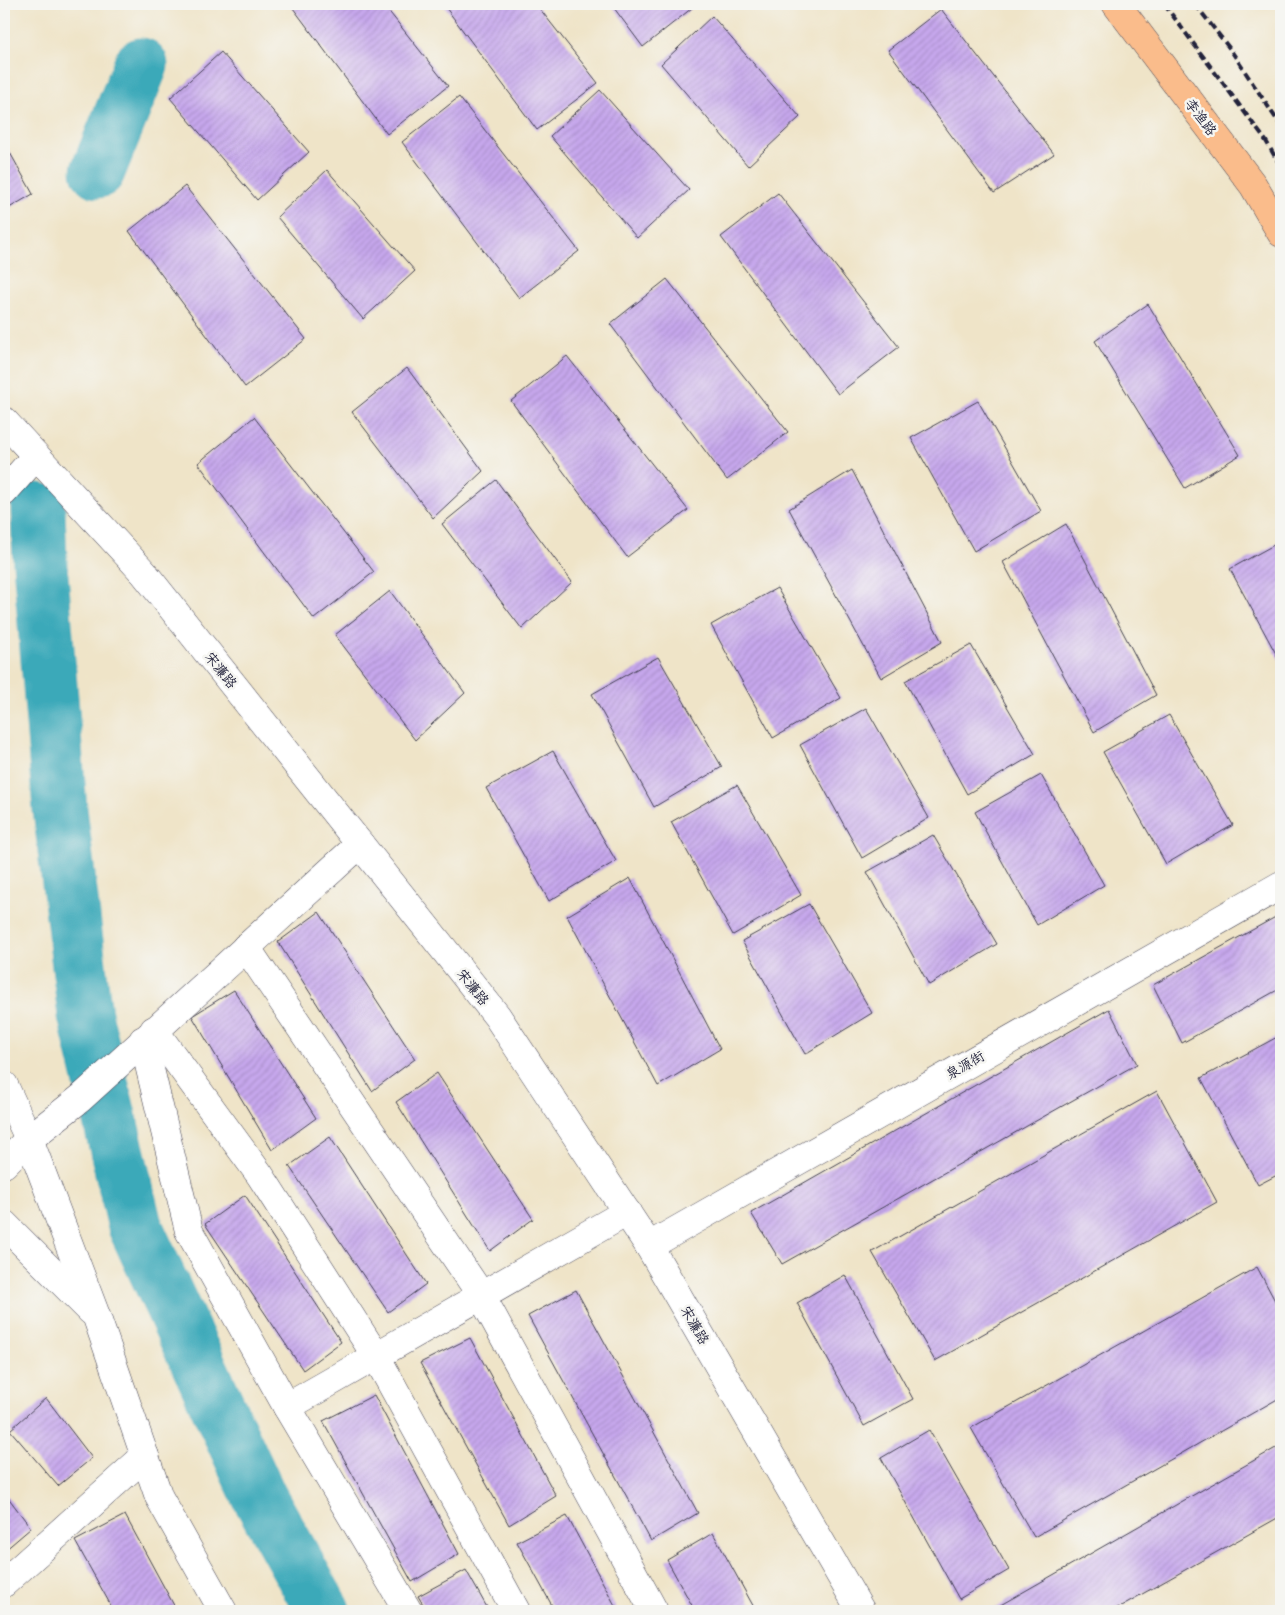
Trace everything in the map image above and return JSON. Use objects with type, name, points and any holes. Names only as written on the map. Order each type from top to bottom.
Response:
[{"type":"main road","name":"李渔路","points":[[1116,4],[1253,185],[1281,233]]},
{"type":"street","name":"宋濂路","points":[[4,421],[144,574],[497,1016],[649,1246],[861,1611]]},
{"type":"street","points":[[4,492],[36,456]]},
{"type":"street","points":[[4,1164],[29,1139],[80,1098],[360,844]]},
{"type":"street","name":"泉源街","points":[[649,1246],[1281,884]]},
{"type":"street","points":[[246,947],[482,1295],[654,1611]]},
{"type":"street","points":[[149,1035],[260,1175],[376,1356],[516,1611]]},
{"type":"street","points":[[149,1035],[189,1231],[287,1407],[408,1611]]},
{"type":"street","points":[[4,1085],[29,1139],[97,1318],[159,1497],[223,1611]]},
{"type":"street","points":[[287,1407],[626,1212]]},
{"type":"street","points":[[4,1224],[97,1318]]},
{"type":"street","points":[[4,1583],[145,1456]]},
{"type":"building","points":[[290,4],[383,4],[448,86],[387,134]]},
{"type":"building","points":[[443,4],[536,4],[598,83],[537,130]]},
{"type":"building","points":[[611,4],[697,4],[643,47]]},
{"type":"building","points":[[941,9],[1054,154],[994,193],[888,50]]},
{"type":"building","points":[[712,16],[800,117],[748,166],[661,64]]},
{"type":"building","points":[[221,52],[309,152],[257,200],[170,98]]},
{"type":"building","points":[[600,90],[689,190],[637,238],[550,136]]},
{"type":"building","points":[[459,97],[579,251],[519,298],[402,142]]},
{"type":"building","points":[[4,142],[33,194],[4,211]]},
{"type":"building","points":[[327,170],[415,271],[363,319],[277,217]]},
{"type":"building","points":[[185,186],[306,339],[245,387],[129,231]]},
{"type":"building","points":[[778,193],[899,347],[838,394],[721,237]]},
{"type":"building","points":[[667,279],[788,432],[727,480],[610,324]]},
{"type":"building","points":[[1148,304],[1240,455],[1185,488],[1095,341]]},
{"type":"building","points":[[567,356],[688,510],[627,557],[511,401]]},
{"type":"building","points":[[407,368],[483,471],[433,518],[352,412]]},
{"type":"building","points":[[978,401],[1041,511],[974,551],[911,438]]},
{"type":"building","points":[[254,417],[374,572],[314,619],[198,463]]},
{"type":"building","points":[[852,470],[942,642],[881,678],[789,509]]},
{"type":"building","points":[[496,480],[572,582],[522,629],[442,524]]},
{"type":"building","points":[[1066,524],[1156,695],[1094,732],[1003,562]]},
{"type":"building","points":[[1281,541],[1281,663],[1230,569]]},
{"type":"building","points":[[777,588],[841,698],[773,738],[711,625]]},
{"type":"building","points":[[390,591],[465,693],[415,740],[335,635]]},
{"type":"building","points":[[971,645],[1035,754],[967,794],[905,681]]},
{"type":"building","points":[[658,657],[722,767],[654,807],[592,694]]},
{"type":"building","points":[[866,708],[929,818],[862,858],[800,745]]},
{"type":"building","points":[[1169,715],[1233,825],[1166,864],[1103,752]]},
{"type":"building","points":[[553,751],[616,861],[549,901],[486,788]]},
{"type":"building","points":[[1041,775],[1104,885],[1037,925],[975,812]]},
{"type":"building","points":[[737,785],[801,895],[733,935],[671,822]]},
{"type":"building","points":[[933,835],[997,944],[929,985],[867,872]]},
{"type":"building","points":[[630,878],[720,1049],[658,1086],[567,916]]},
{"type":"building","points":[[809,904],[872,1013],[805,1054],[742,941]]},
{"type":"building","points":[[319,912],[415,1059],[372,1091],[278,942]]},
{"type":"building","points":[[1281,914],[1281,988],[1182,1043],[1153,985]]},
{"type":"building","points":[[234,990],[316,1118],[272,1150],[192,1016]]},
{"type":"building","points":[[1109,1009],[1137,1064],[782,1264],[751,1213]]},
{"type":"building","points":[[1281,1035],[1281,1173],[1258,1185],[1201,1078]]},
{"type":"building","points":[[437,1073],[533,1219],[490,1251],[396,1102]]},
{"type":"building","points":[[1157,1091],[1217,1202],[935,1361],[872,1252]]},
{"type":"building","points":[[330,1137],[426,1284],[388,1312],[289,1166]]},
{"type":"building","points":[[245,1195],[341,1342],[303,1370],[205,1224]]},
{"type":"building","points":[[1257,1267],[1281,1312],[1281,1397],[1034,1537],[971,1428]]},
{"type":"building","points":[[845,1275],[913,1399],[864,1426],[797,1303]]},
{"type":"building","points":[[576,1290],[698,1513],[651,1541],[528,1316]]},
{"type":"building","points":[[470,1338],[556,1496],[509,1525],[420,1363]]},
{"type":"building","points":[[374,1395],[459,1554],[412,1582],[323,1421]]},
{"type":"building","points":[[46,1398],[92,1458],[58,1486],[10,1430]]},
{"type":"building","points":[[929,1430],[1009,1570],[959,1599],[881,1458]]},
{"type":"building","points":[[1281,1445],[1281,1516],[1112,1611],[990,1611]]},
{"type":"building","points":[[4,1492],[31,1528],[4,1551]]},
{"type":"building","points":[[125,1515],[177,1611],[114,1611],[75,1541]]},
{"type":"building","points":[[567,1516],[618,1611],[555,1611],[517,1542]]},
{"type":"building","points":[[713,1533],[756,1611],[695,1611],[667,1560]]},
{"type":"building","points":[[466,1570],[489,1611],[427,1611],[418,1596]]},
{"type":"waterway","points":[[98,171],[141,65]]},
{"type":"waterway","points":[[38,510],[40,562],[60,809],[85,1015],[135,1226],[260,1498],[323,1611]]},
{"type":"railway","points":[[1164,4],[1266,141],[1281,167]]},
{"type":"railway","points":[[1195,4],[1230,49],[1281,126]]}]
